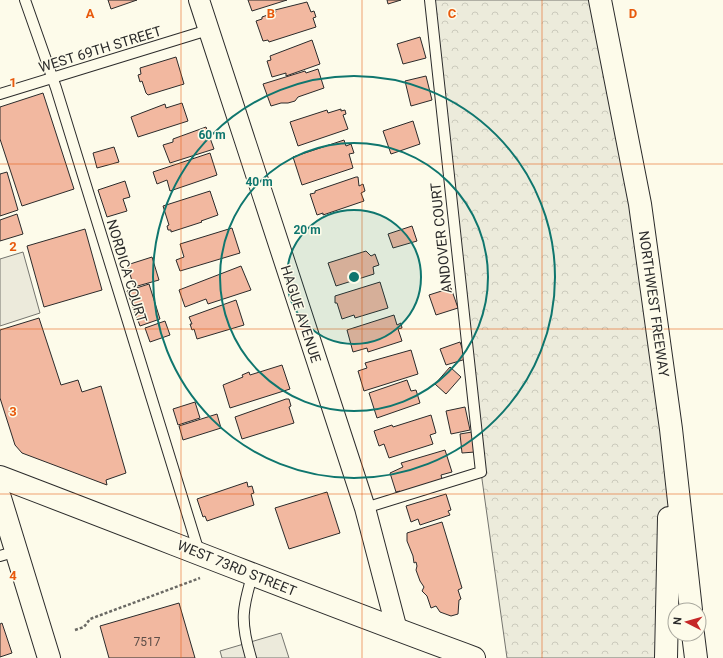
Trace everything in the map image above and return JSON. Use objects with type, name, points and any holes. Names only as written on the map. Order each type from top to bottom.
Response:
[{"type":"main road","name":"NORTHWEST FREEWAY","points":[[600,0],[640,204],[671,429],[690,602]]},
{"type":"main road","points":[[666,658],[671,429]]},
{"type":"main road","name":"WEST 73RD STREET","points":[[0,476],[397,630],[474,658]]},
{"type":"main road","points":[[0,498],[8,554],[50,658]]},
{"type":"main road","points":[[695,642],[696,658]]},
{"type":"street","name":"HAGUE AVENUE","points":[[198,0],[365,508],[397,630]]},
{"type":"lane","name":"NORDICA COURT","points":[[24,0],[52,78],[198,552]]},
{"type":"lane","name":"ANDOVER COURT","points":[[365,508],[481,472],[430,0]]},
{"type":"lane","name":"WEST 69TH STREET","points":[[0,94],[208,30]]},
{"type":"lane","points":[[251,658],[244,634],[243,621],[244,603],[253,573]]},
{"type":"path","points":[[75,630],[84,627],[90,619],[201,578]]},
{"type":"green space","points":[[430,0],[600,0],[671,429],[666,658],[507,658],[481,472]]},
{"type":"shaded area","points":[[23,252],[40,313],[0,326],[0,259]]},
{"type":"shaded area","points":[[281,633],[289,658],[222,658],[220,651]]},
{"type":"building","points":[[108,0],[137,0],[111,9]]},
{"type":"building","points":[[248,0],[287,0],[252,11]]},
{"type":"building","points":[[387,0],[401,0],[388,4]]},
{"type":"building","points":[[307,2],[311,12],[314,11],[316,17],[313,18],[316,27],[269,42],[268,40],[263,41],[256,21],[276,12],[275,10]]},
{"type":"building","points":[[420,37],[426,58],[403,64],[397,44]]},
{"type":"building","points":[[312,40],[320,64],[286,76],[286,73],[272,77],[267,61],[271,60],[270,56]]},
{"type":"building","points":[[176,57],[184,84],[148,95],[142,81],[140,82],[138,75],[141,74],[140,68]]},
{"type":"building","points":[[318,69],[324,88],[298,97],[295,101],[271,106],[263,84],[305,71],[306,73]]},
{"type":"building","points":[[426,76],[432,100],[411,106],[405,81]]},
{"type":"building","points":[[43,93],[74,189],[22,206],[0,139],[0,107]]},
{"type":"building","points":[[182,103],[188,121],[138,137],[131,117],[165,104],[166,108]]},
{"type":"building","points":[[341,109],[341,111],[345,110],[346,114],[343,115],[348,129],[298,146],[290,122],[327,110],[328,113]]},
{"type":"building","points":[[413,121],[420,144],[391,154],[383,131]]},
{"type":"building","points":[[206,127],[214,149],[170,163],[163,145],[173,142],[173,139]]},
{"type":"building","points":[[344,140],[346,146],[351,144],[354,153],[349,154],[353,168],[302,185],[293,157]]},
{"type":"building","points":[[114,147],[119,162],[97,168],[93,153]]},
{"type":"building","points":[[210,153],[217,175],[170,191],[167,180],[157,184],[153,172]]},
{"type":"building","points":[[7,172],[18,210],[0,216],[0,174]]},
{"type":"building","points":[[358,177],[359,186],[363,184],[365,191],[361,193],[364,201],[323,215],[323,213],[317,215],[310,194]]},
{"type":"building","points":[[125,181],[130,197],[123,199],[127,211],[107,217],[98,190]]},
{"type":"building","points":[[210,191],[218,215],[171,232],[171,230],[168,230],[167,226],[169,225],[163,206]]},
{"type":"building","points":[[17,214],[23,234],[0,241],[0,220]]},
{"type":"building","points":[[412,226],[417,241],[393,248],[388,234]]},
{"type":"building","points":[[232,228],[240,253],[180,271],[176,260],[184,257],[180,244]]},
{"type":"building","points":[[85,229],[102,290],[44,307],[27,246]]},
{"type":"building","points":[[366,251],[371,256],[375,254],[379,265],[373,267],[374,274],[336,286],[328,263]]},
{"type":"building","points":[[152,257],[159,280],[134,287],[127,265]]},
{"type":"building","points":[[241,266],[251,290],[208,304],[206,299],[185,307],[179,290]]},
{"type":"building","points":[[380,282],[388,308],[355,318],[354,315],[342,319],[337,303],[335,303],[335,296]]},
{"type":"building","points":[[149,284],[160,319],[140,326],[127,291]]},
{"type":"building","points":[[451,288],[458,308],[436,315],[429,295]]},
{"type":"building","points":[[236,300],[244,325],[197,339],[194,329],[192,330],[190,324],[192,324],[189,317]]},
{"type":"building","points":[[394,315],[397,325],[401,323],[402,328],[398,329],[402,341],[368,352],[367,348],[353,352],[347,330]]},
{"type":"building","points":[[39,318],[61,385],[78,380],[82,392],[101,386],[126,473],[106,480],[107,485],[22,453],[15,445],[0,398],[0,330]]},
{"type":"building","points":[[165,321],[170,335],[150,342],[145,328]]},
{"type":"building","points":[[460,342],[466,359],[446,365],[440,349]]},
{"type":"building","points":[[411,350],[418,374],[364,391],[358,371],[367,368],[365,363]]},
{"type":"building","points":[[282,365],[290,389],[230,408],[223,385],[243,377],[242,375],[249,372],[250,375]]},
{"type":"building","points":[[450,367],[461,377],[446,394],[435,384]]},
{"type":"building","points":[[407,380],[411,391],[416,390],[420,403],[377,418],[369,393]]},
{"type":"building","points":[[289,399],[291,406],[289,407],[294,423],[242,439],[235,417]]},
{"type":"building","points":[[195,402],[200,418],[178,425],[173,409]]},
{"type":"building","points":[[465,407],[470,430],[451,434],[446,411]]},
{"type":"building","points":[[217,414],[221,428],[183,440],[179,426]]},
{"type":"building","points":[[431,415],[436,433],[430,435],[433,444],[389,458],[384,444],[379,446],[374,431],[392,425],[393,427]]},
{"type":"building","points":[[472,432],[475,452],[462,453],[460,434]]},
{"type":"building","points":[[445,450],[452,472],[441,475],[442,479],[430,484],[401,493],[400,491],[396,492],[390,473],[403,467],[401,463]]},
{"type":"building","points":[[247,482],[248,487],[252,486],[254,493],[251,494],[254,505],[207,521],[205,516],[203,517],[197,499]]},
{"type":"building","points":[[327,492],[340,533],[289,549],[275,508]]},
{"type":"building","points":[[446,494],[451,510],[448,511],[450,515],[420,525],[418,519],[411,522],[406,506]]},
{"type":"building","points":[[442,522],[462,588],[458,590],[461,599],[459,600],[458,614],[451,616],[440,612],[436,606],[431,608],[427,596],[422,591],[424,587],[420,581],[416,570],[416,562],[414,563],[407,541],[407,533]]},
{"type":"building","points":[[179,603],[195,658],[109,658],[100,626]]},
{"type":"building","points":[[2,623],[12,653],[0,657],[0,624]]}]
